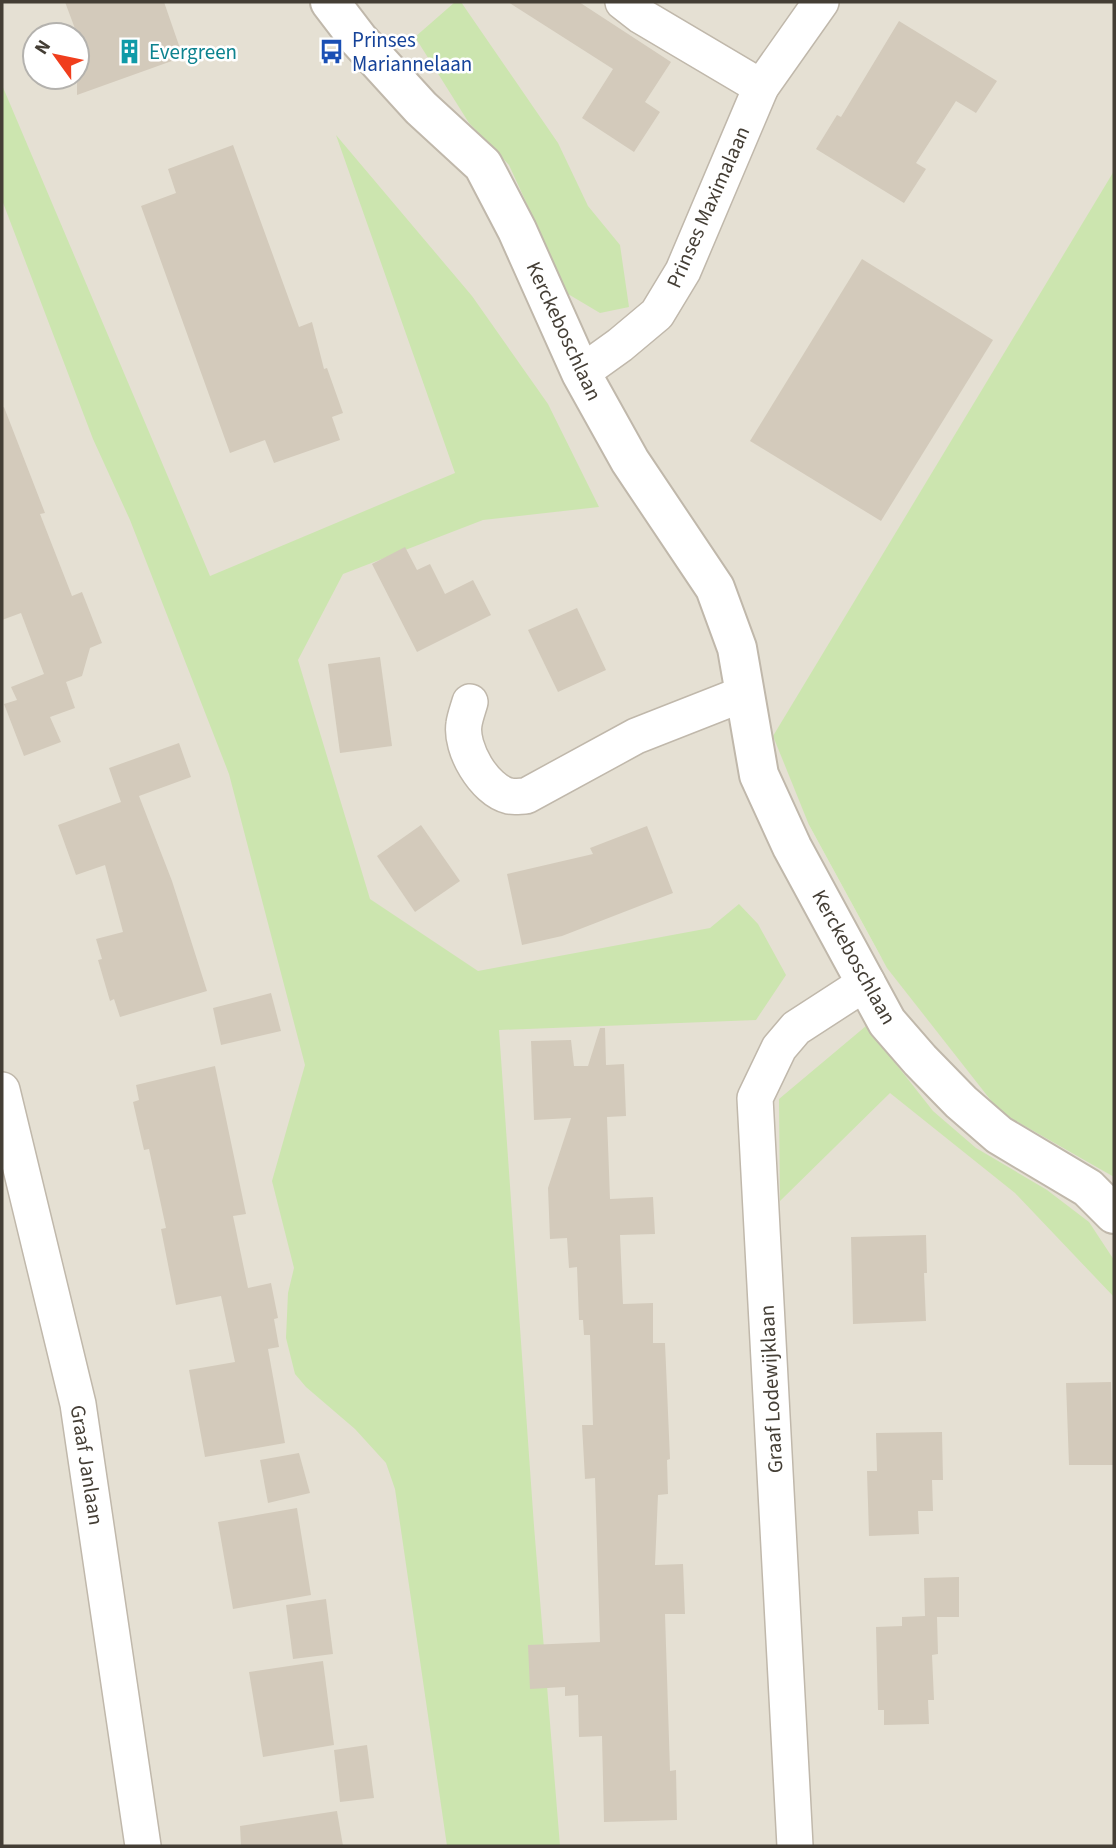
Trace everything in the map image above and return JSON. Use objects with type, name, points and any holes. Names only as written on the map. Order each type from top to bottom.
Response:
[{"type":"street","name":"Kerckeboschlaan","points":[[330,2],[359,40],[421,108],[483,165],[517,230],[581,373],[630,460],[715,588],[737,648],[758,775],[792,847],[887,1022],[961,1102],[999,1135],[1088,1188],[1114,1214]]},
{"type":"street","points":[[623,2],[641,16],[761,87]]},
{"type":"street","name":"Prinses Maximalaan","points":[[581,373],[657,314],[683,271],[761,87],[821,2]]},
{"type":"street","points":[[470,702],[464,724],[464,742],[475,766],[488,783],[508,796],[526,796],[636,736],[743,694]]},
{"type":"street","name":"Graaf Lodewijklaan","points":[[795,1846],[755,1098],[779,1048],[796,1028],[867,982]]},
{"type":"street","name":"Graaf Janlaan","points":[[2,1090],[78,1404],[144,1846]]},
{"type":"shaded area","points":[[2,2],[1114,2],[1114,174],[809,825],[881,957],[993,1102],[1114,1177],[1114,1846],[2,1846]]},
{"type":"green space","points":[[455,2],[461,2],[558,143],[588,206],[620,245],[629,307],[600,313],[568,294],[509,165],[469,123],[415,37]]},
{"type":"green space","points":[[2,85],[210,576],[455,473],[336,135],[472,296],[548,404],[599,507],[483,520],[343,574],[298,660],[370,899],[478,971],[710,928],[739,904],[758,924],[786,975],[756,1020],[499,1030],[560,1846],[447,1846],[395,1489],[386,1463],[355,1429],[306,1387],[295,1374],[286,1338],[288,1293],[294,1268],[272,1181],[305,1065],[229,774],[130,520],[93,439],[2,200]]},
{"type":"green space","points":[[1114,171],[1114,1177],[1000,1112],[887,968],[809,825],[773,736]]},
{"type":"green space","points":[[866,1026],[933,1111],[976,1148],[1047,1190],[1089,1222],[1114,1260],[1114,1297],[1015,1193],[890,1093],[780,1201],[779,1099]]},
{"type":"building","name":"Evergreen","points":[[65,2],[164,2],[183,57],[91,90],[91,21],[72,21]]},
{"type":"building","points":[[508,2],[579,2],[671,62],[645,102],[660,112],[634,152],[582,118],[613,69]]},
{"type":"building","points":[[899,21],[997,81],[976,113],[956,101],[916,163],[926,169],[904,203],[816,149],[837,115],[841,117]]},
{"type":"building","points":[[233,145],[299,327],[312,322],[324,369],[327,368],[343,413],[332,417],[340,440],[274,463],[265,440],[230,453],[141,206],[176,193],[168,169]]},
{"type":"building","points":[[862,259],[993,340],[881,521],[750,441]]},
{"type":"building","points":[[4,407],[45,513],[40,514],[72,596],[82,592],[102,643],[90,648],[82,676],[66,682],[75,708],[50,717],[61,742],[24,756],[4,704],[17,700],[11,687],[44,674],[21,613],[2,620]]},
{"type":"building","points":[[405,547],[417,570],[430,564],[445,594],[473,580],[491,615],[417,652],[372,564]]},
{"type":"building","points":[[577,608],[606,670],[558,692],[528,630]]},
{"type":"building","points":[[380,657],[392,746],[340,753],[328,664]]},
{"type":"building","points":[[179,743],[191,777],[139,796],[172,881],[207,991],[120,1017],[114,999],[110,1001],[98,960],[102,959],[96,939],[123,932],[105,865],[76,875],[58,825],[121,802],[109,768]]},
{"type":"building","points":[[421,825],[460,881],[415,912],[377,856]]},
{"type":"building","points":[[647,826],[673,893],[562,936],[522,945],[507,874],[593,854],[590,848]]},
{"type":"building","points":[[271,993],[281,1031],[221,1045],[213,1008]]},
{"type":"building","points":[[600,1028],[605,1028],[606,1065],[624,1064],[626,1116],[607,1117],[610,1199],[653,1197],[655,1234],[620,1235],[623,1304],[653,1303],[653,1343],[665,1343],[670,1459],[667,1460],[668,1494],[658,1495],[655,1565],[683,1564],[685,1614],[665,1614],[670,1771],[676,1770],[677,1820],[604,1822],[602,1736],[579,1737],[578,1695],[565,1696],[565,1687],[530,1689],[528,1645],[600,1642],[595,1478],[585,1479],[582,1425],[593,1425],[590,1335],[584,1335],[583,1320],[579,1320],[577,1267],[569,1268],[567,1238],[550,1239],[548,1188],[571,1118],[534,1120],[531,1041],[571,1040],[574,1066],[588,1066]]},
{"type":"building","points":[[215,1066],[246,1214],[233,1216],[248,1288],[271,1283],[278,1318],[274,1319],[279,1347],[268,1349],[285,1443],[205,1457],[189,1370],[235,1362],[221,1296],[176,1305],[161,1229],[166,1228],[149,1149],[144,1150],[133,1102],[139,1100],[136,1085]]},
{"type":"building","points":[[926,1235],[926,1321],[853,1324],[851,1237]]},
{"type":"building","points":[[1111,1382],[1113,1465],[1069,1465],[1066,1383]]},
{"type":"building","points":[[942,1432],[943,1480],[932,1480],[933,1511],[918,1511],[919,1534],[869,1536],[867,1471],[877,1471],[876,1433]]},
{"type":"building","points":[[299,1453],[310,1493],[268,1503],[260,1460]]},
{"type":"building","points":[[297,1508],[311,1595],[233,1609],[218,1522]]},
{"type":"building","points":[[959,1577],[959,1617],[937,1617],[938,1654],[932,1655],[934,1700],[928,1700],[929,1724],[884,1725],[884,1710],[878,1710],[876,1627],[902,1626],[902,1617],[925,1616],[924,1578]]},
{"type":"building","points":[[326,1599],[333,1654],[293,1659],[286,1605]]},
{"type":"building","points":[[323,1661],[334,1745],[263,1757],[249,1672]]},
{"type":"building","points":[[367,1745],[374,1798],[340,1802],[334,1750]]},
{"type":"building","points":[[337,1811],[343,1846],[241,1846],[240,1826]]},
{"type":"place","name":"Evergreen","points":[[129,52]]},
{"type":"place","name":"Prinses Mariannelaan","points":[[332,52]]}]
